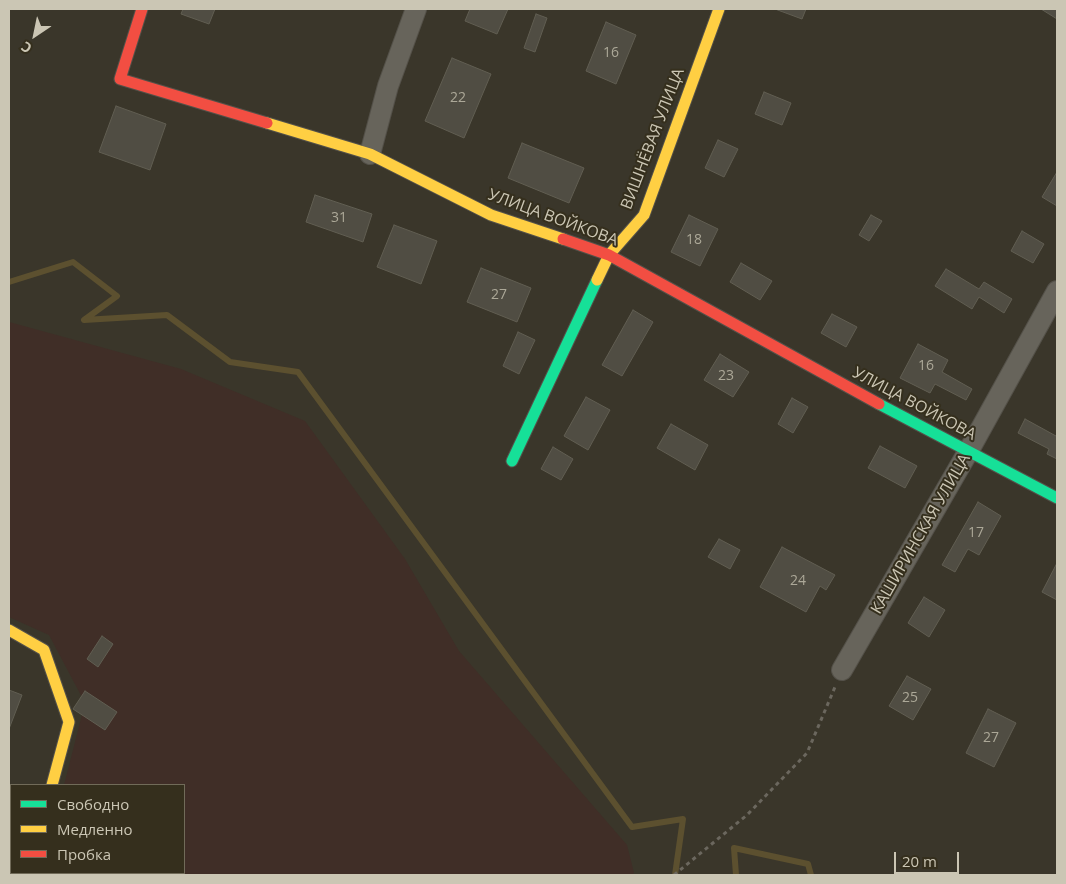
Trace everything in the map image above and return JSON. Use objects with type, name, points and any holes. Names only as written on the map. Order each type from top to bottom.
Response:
[{"type":"street","name":"УЛИЦА ВОЙКОВА","points":[[142,9],[120,79],[370,154],[491,215],[609,255],[808,366],[1057,498]]},
{"type":"street","points":[[370,154],[388,86],[416,9]]},
{"type":"street","name":"ВИШНЁВАЯ УЛИЦА","points":[[512,462],[609,255],[644,215],[718,9]]},
{"type":"street","name":"КАШИРИНСКАЯ УЛИЦА","points":[[842,670],[968,452],[1057,291]]},
{"type":"street","points":[[9,630],[44,650],[69,722],[52,784]]},
{"type":"path","points":[[674,875],[747,815],[807,753],[842,670]]},
{"type":"shaded area","points":[[9,322],[181,369],[305,421],[405,559],[459,651],[627,845],[634,873],[632,875],[42,875],[185,874],[185,784],[64,784],[85,703],[49,635],[9,617]]},
{"type":"building","points":[[183,9],[215,9],[209,24],[181,14]]},
{"type":"building","points":[[470,9],[508,9],[497,34],[465,21]]},
{"type":"building","points":[[775,9],[806,9],[802,19]]},
{"type":"building","points":[[1041,9],[1057,9],[1057,19]]},
{"type":"building","points":[[536,14],[547,18],[535,52],[524,48]]},
{"type":"building","points":[[606,22],[636,35],[616,84],[586,71]]},
{"type":"building","points":[[452,58],[491,74],[464,138],[425,121]]},
{"type":"building","points":[[764,92],[791,103],[782,125],[755,114]]},
{"type":"building","points":[[116,106],[166,124],[150,170],[99,152]]},
{"type":"building","points":[[718,140],[738,149],[724,177],[705,168]]},
{"type":"building","points":[[522,143],[584,168],[569,203],[508,178]]},
{"type":"building","points":[[1057,172],[1057,206],[1042,197]]},
{"type":"building","points":[[315,195],[372,214],[363,242],[306,222]]},
{"type":"building","points":[[689,215],[718,229],[700,266],[671,252]]},
{"type":"building","points":[[871,215],[882,221],[869,241],[859,235]]},
{"type":"building","points":[[394,225],[437,241],[421,284],[377,267]]},
{"type":"building","points":[[1022,231],[1044,244],[1033,263],[1011,251]]},
{"type":"building","points":[[741,263],[772,281],[760,300],[730,282]]},
{"type":"building","points":[[481,268],[531,288],[517,322],[467,302]]},
{"type":"building","points":[[946,269],[979,289],[984,282],[1012,299],[1004,313],[979,297],[972,309],[935,286]]},
{"type":"building","points":[[633,310],[653,322],[622,376],[602,365]]},
{"type":"building","points":[[832,314],[857,327],[846,347],[821,333]]},
{"type":"building","points":[[518,332],[535,340],[519,374],[503,366]]},
{"type":"building","points":[[918,344],[948,360],[942,372],[972,389],[966,400],[935,384],[930,393],[900,378]]},
{"type":"building","points":[[720,354],[749,372],[733,397],[704,380]]},
{"type":"building","points":[[586,397],[610,410],[588,450],[564,436]]},
{"type":"building","points":[[792,398],[808,407],[793,433],[778,424]]},
{"type":"building","points":[[1025,419],[1056,436],[1057,433],[1057,459],[1047,454],[1049,449],[1018,433]]},
{"type":"building","points":[[671,424],[708,445],[695,470],[657,448]]},
{"type":"building","points":[[880,446],[917,466],[905,488],[868,468]]},
{"type":"building","points":[[553,447],[573,459],[561,480],[541,469]]},
{"type":"building","points":[[978,502],[1001,516],[979,555],[968,549],[955,572],[942,565]]},
{"type":"building","points":[[719,539],[740,550],[730,569],[708,557]]},
{"type":"building","points":[[782,547],[835,575],[826,590],[820,586],[806,612],[760,587]]},
{"type":"building","points":[[1057,563],[1057,600],[1042,592]]},
{"type":"building","points":[[924,597],[945,610],[929,637],[908,623]]},
{"type":"building","points":[[102,636],[113,644],[98,667],[87,659]]},
{"type":"building","points":[[907,676],[931,689],[913,720],[889,706]]},
{"type":"building","points":[[9,690],[22,695],[9,729]]},
{"type":"building","points":[[85,691],[117,712],[105,730],[73,709]]},
{"type":"building","points":[[988,709],[1016,723],[994,767],[966,753]]},
{"type":"waterway","points":[[9,282],[73,262],[117,296],[84,320],[167,315],[230,362],[298,372],[632,827],[683,819],[675,875]]},
{"type":"waterway","points":[[736,875],[734,848],[808,864],[811,875]]},
{"type":"traffic: fast","points":[[512,461],[597,280]]},
{"type":"traffic: fast","points":[[879,404],[1057,498]]},
{"type":"traffic: slow","points":[[597,280],[609,255],[644,215],[719,9]]},
{"type":"traffic: slow","points":[[267,123],[370,154],[491,215],[563,239]]},
{"type":"traffic: slow","points":[[9,630],[44,650],[69,722],[52,784]]},
{"type":"traffic: jam","points":[[142,9],[120,79],[267,123]]},
{"type":"traffic: jam","points":[[563,239],[609,255],[879,404]]}]
